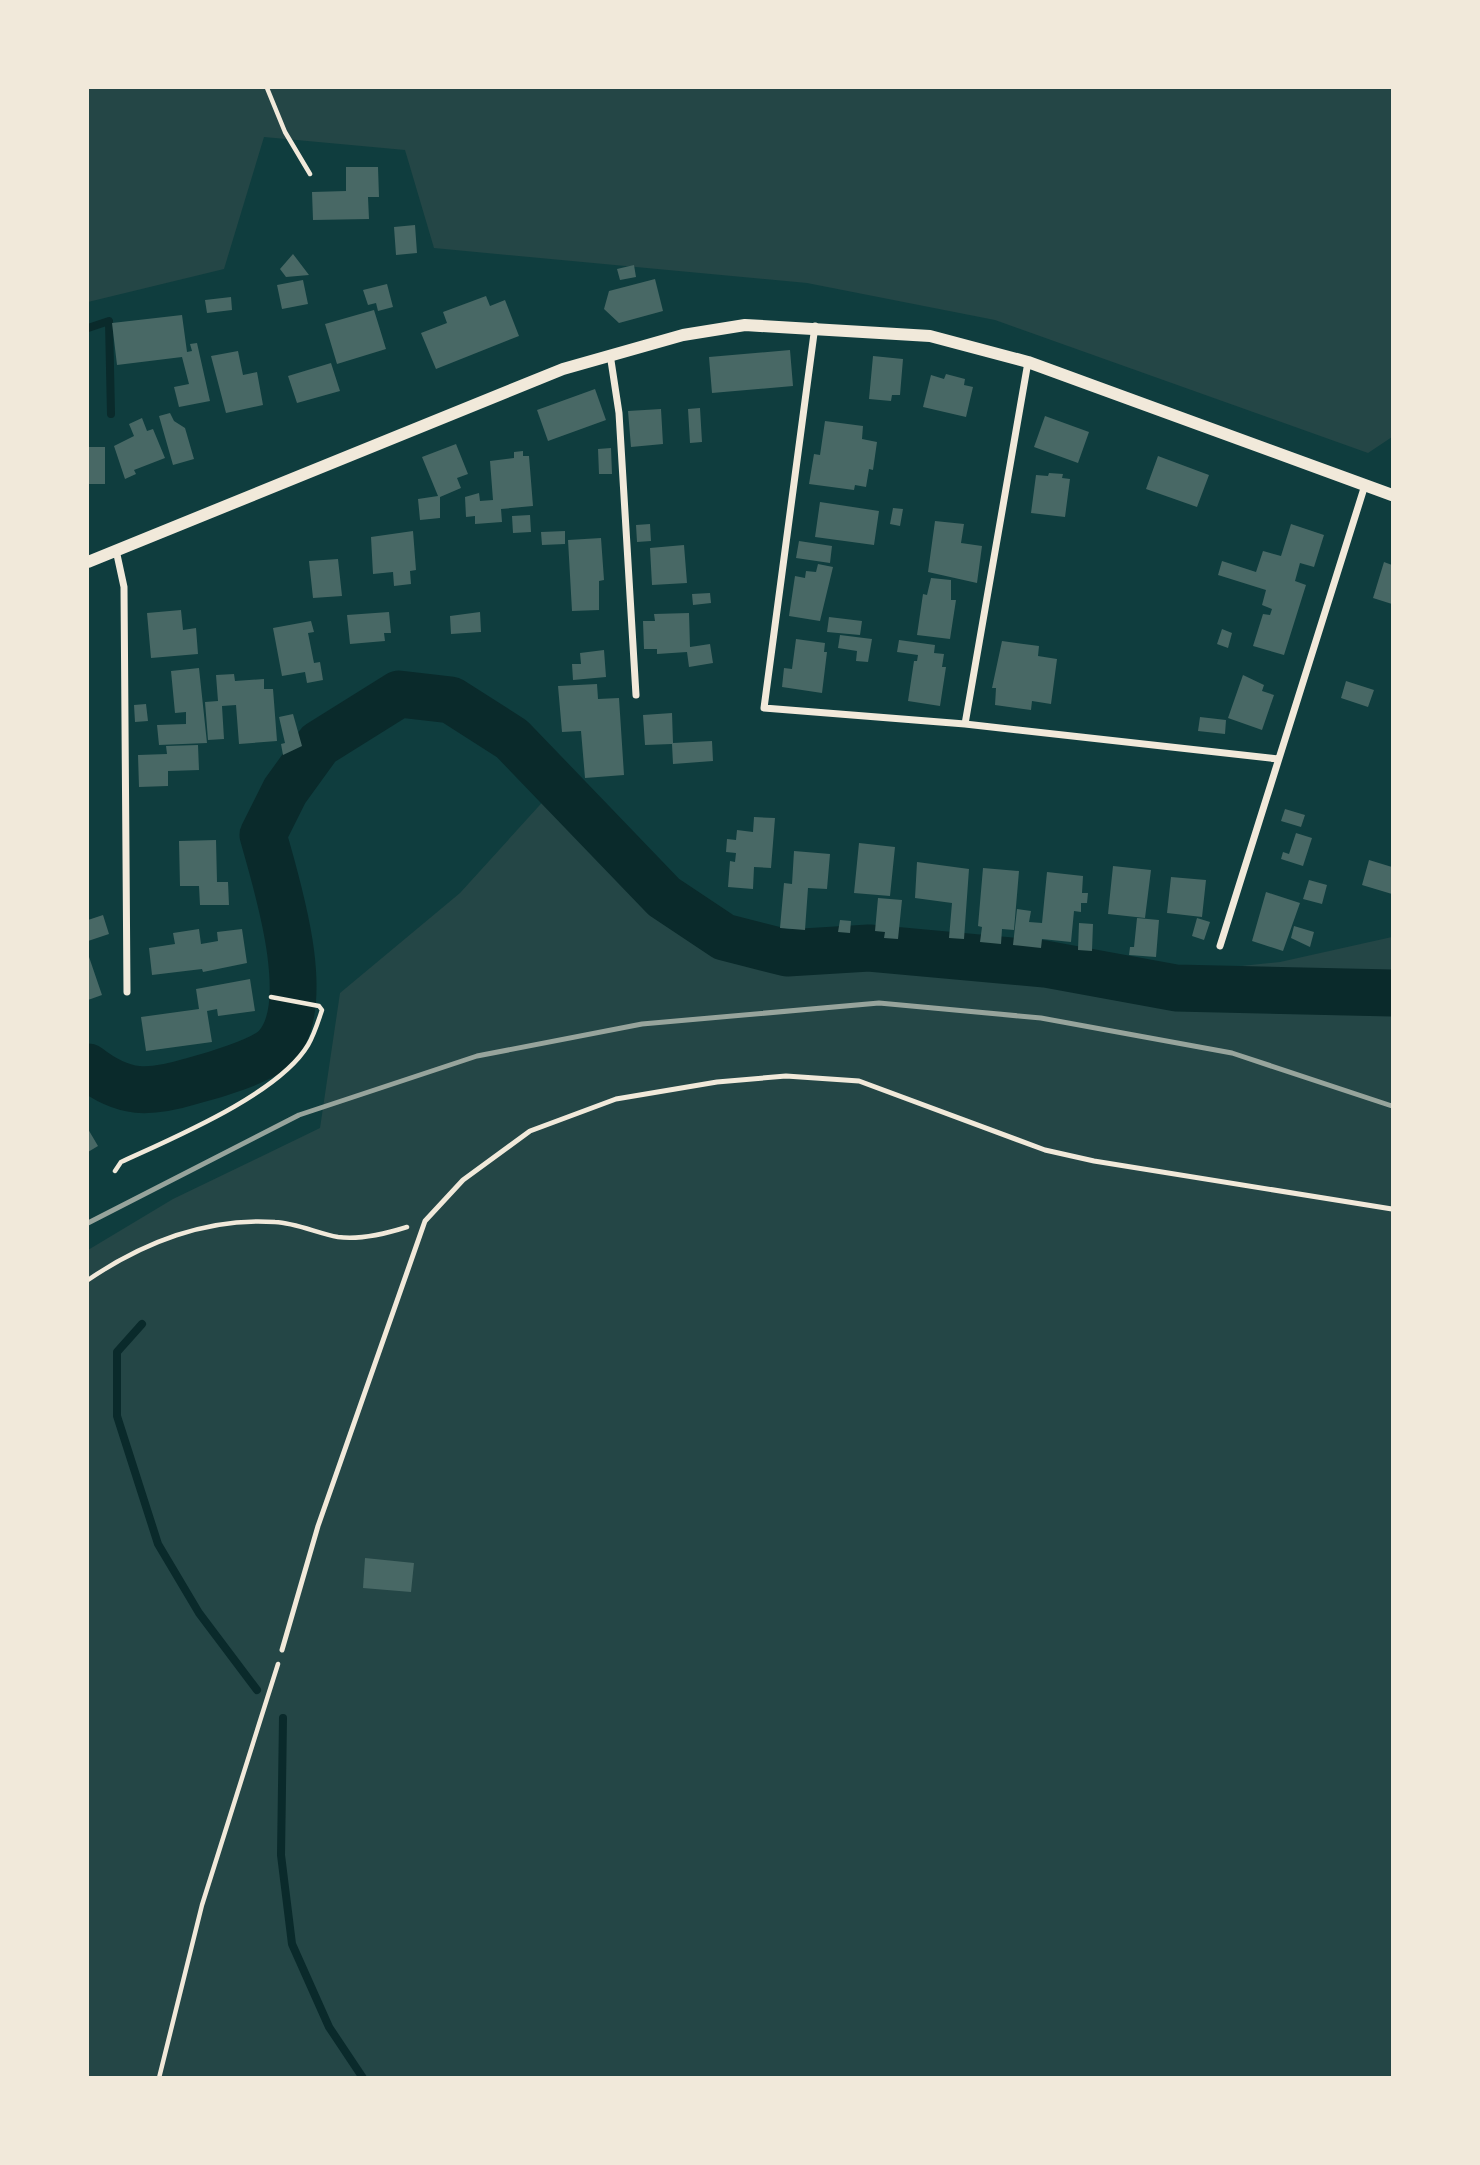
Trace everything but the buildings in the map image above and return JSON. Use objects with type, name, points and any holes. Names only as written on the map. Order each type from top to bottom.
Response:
[{"type":"street","points":[[88,562],[563,369],[610,353],[683,335],[745,325],[815,326],[930,336],[1028,362],[1392,495]]},
{"type":"street","points":[[815,326],[764,708],[965,724],[1279,759]]},
{"type":"street","points":[[610,353],[619,413],[636,695]]},
{"type":"street","points":[[965,724],[1028,362]]},
{"type":"street","points":[[1220,946],[1365,485]]},
{"type":"street","points":[[116,550],[124,587],[127,992]]},
{"type":"lane","points":[[282,1650],[318,1526],[425,1221],[463,1180],[530,1131],[616,1099],[717,1082],[786,1076],[859,1081],[1045,1150],[1094,1161],[1392,1209]]},
{"type":"path","points":[[267,88],[285,132],[310,174]]},
{"type":"path","points":[[115,1171],[121,1162],[251,1096],[282,1072],[308,1046],[323,1010],[318,1006],[271,998]]},
{"type":"path","points":[[88,1280],[113,1263],[167,1236],[223,1225],[276,1222],[342,1238],[390,1232],[425,1221]]},
{"type":"path","points":[[159,2077],[202,1905],[282,1650]]},
{"type":"shaded area","points":[[88,88],[1392,88],[1392,437],[1368,453],[995,320],[807,283],[434,248],[405,150],[264,137],[224,269],[88,302]]},
{"type":"shaded area","points":[[568,774],[703,912],[762,936],[868,936],[1174,973],[1280,962],[1392,937],[1392,2077],[88,2078],[88,1250],[173,1199],[320,1128],[340,993],[460,893]]},
{"type":"waterway","points":[[88,328],[109,321],[111,414]]},
{"type":"waterway","points":[[88,1067],[113,1083],[150,1090],[224,1072],[260,1058],[276,1047],[287,1028],[292,1003],[293,974],[284,913],[263,835],[285,791],[319,744],[399,694],[451,700],[512,739],[664,897],[724,937],[787,953],[869,948],[1045,964],[1176,988],[1392,993]]},
{"type":"waterway","points":[[142,1324],[117,1352],[117,1416],[158,1544],[199,1613],[257,1690]]},
{"type":"waterway","points":[[283,1718],[281,1855],[292,1944],[329,2027],[363,2078]]},
{"type":"railway","points":[[88,1223],[299,1115],[477,1056],[642,1024],[879,1003],[1041,1018],[1232,1053],[1392,1106]]}]
